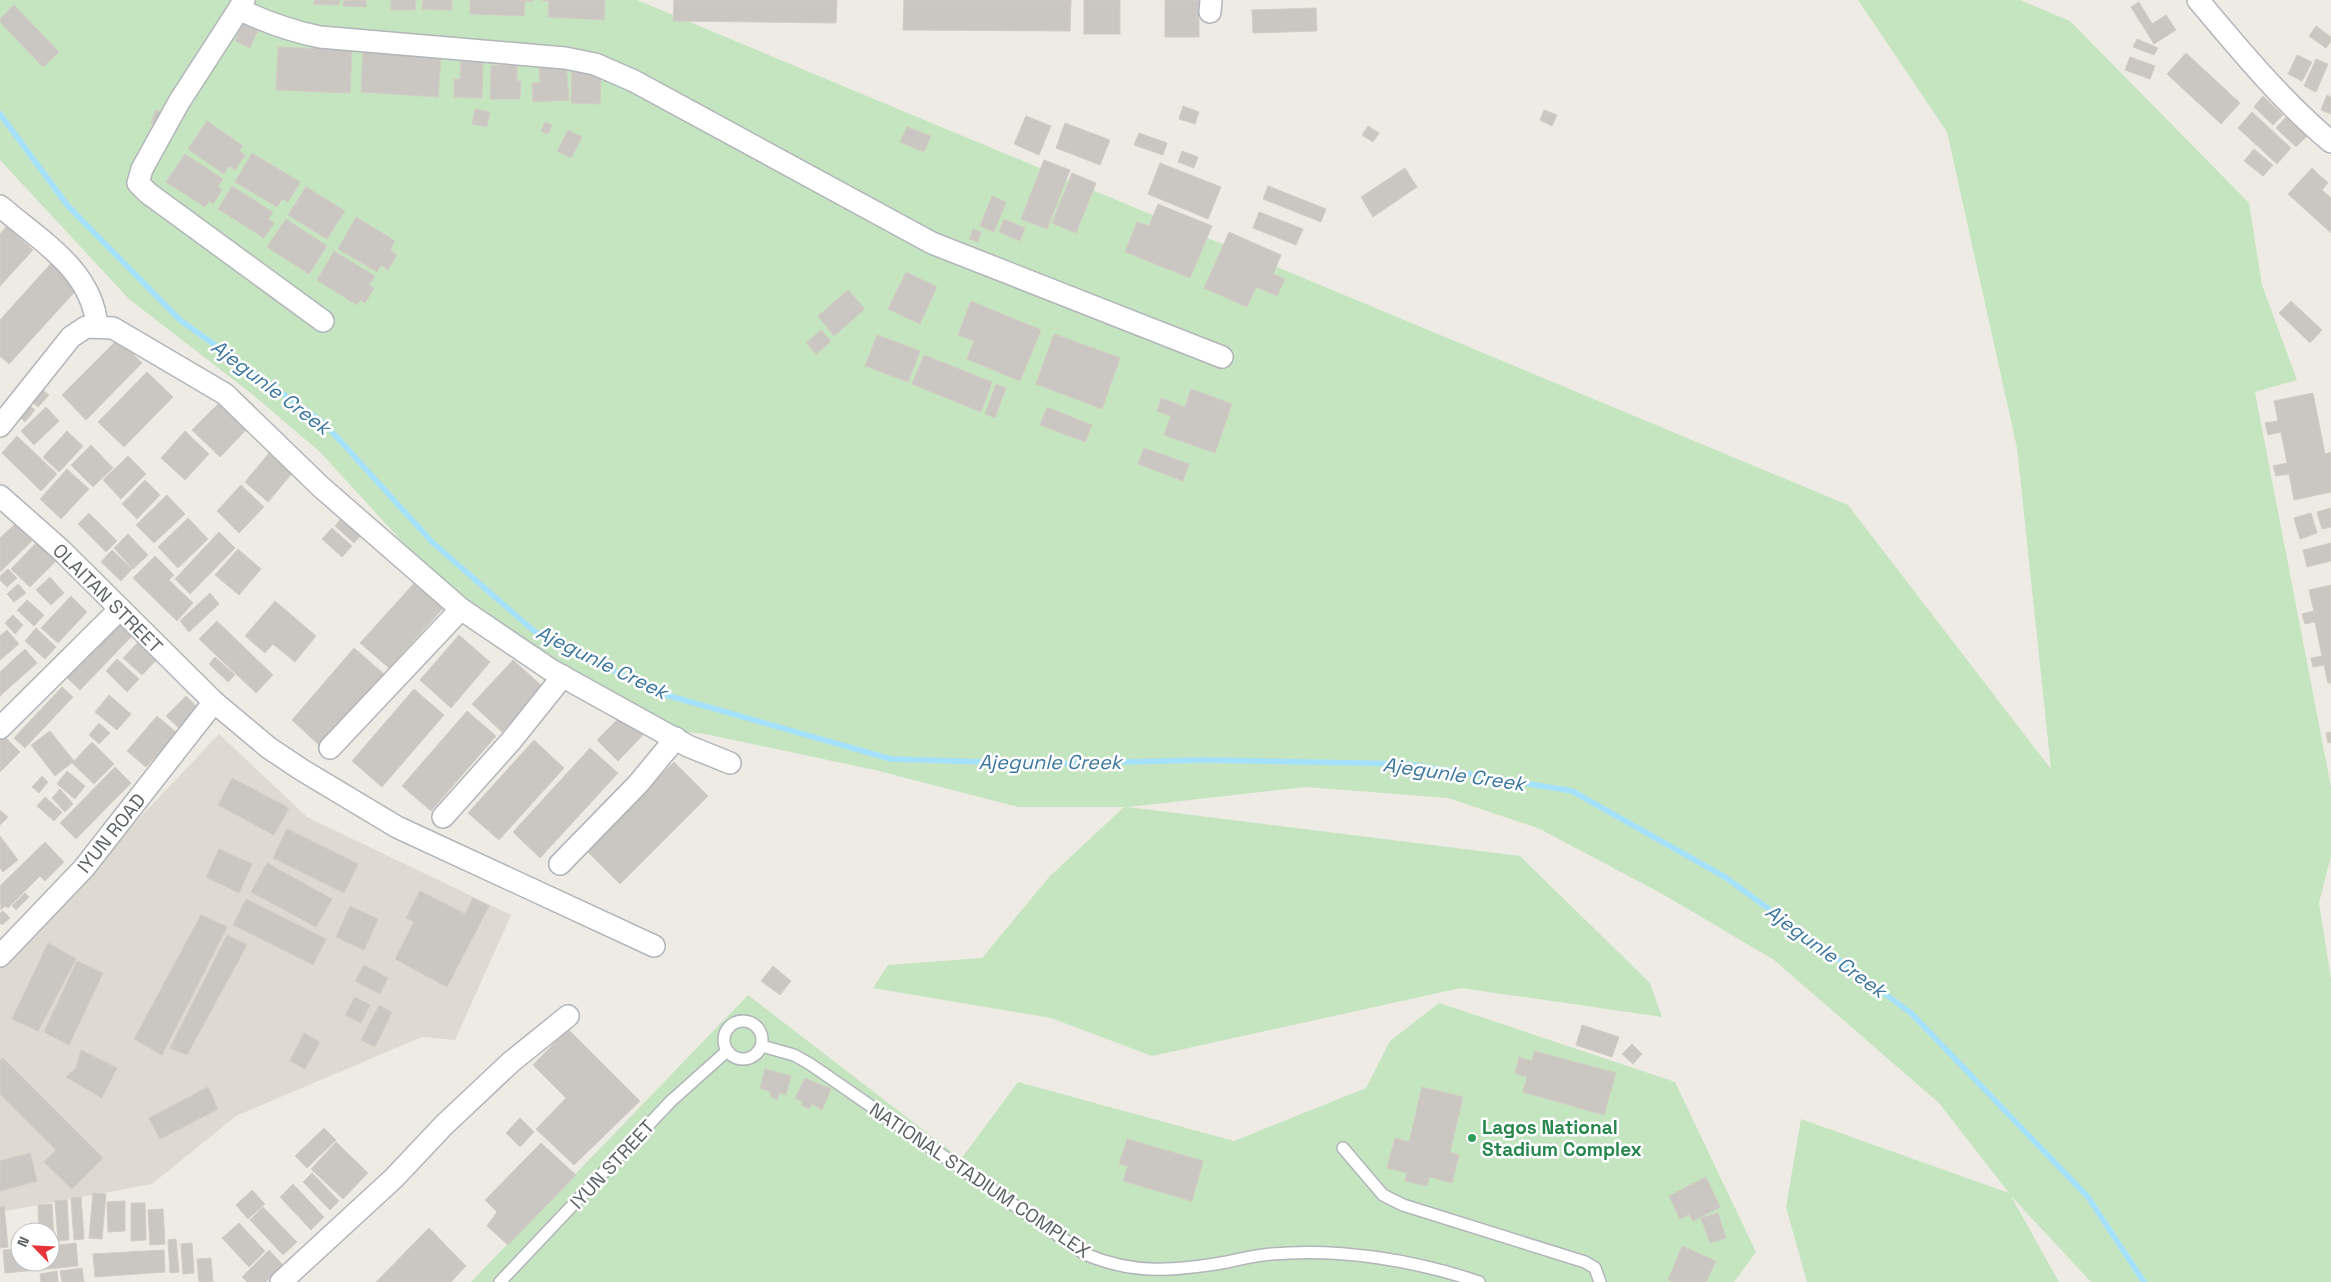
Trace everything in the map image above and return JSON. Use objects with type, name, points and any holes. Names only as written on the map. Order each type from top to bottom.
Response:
[{"type":"street","points":[[2198,0],[2238,48],[2304,119],[2331,142]]},
{"type":"street","points":[[323,321],[148,194],[138,183],[142,169],[179,102],[241,4],[292,31],[320,37],[565,58],[595,64],[634,80],[932,242],[1222,357]]},
{"type":"street","points":[[1,209],[63,258],[87,288],[96,312],[97,326]]},
{"type":"street","points":[[0,426],[71,337],[86,327],[113,328],[226,394],[321,487],[461,609],[563,676],[688,746],[730,763]]},
{"type":"street","name":"OLAITAN STREET","points":[[4,508],[62,550],[214,702],[269,748],[397,827],[654,946]]},
{"type":"street","points":[[0,728],[120,609]]},
{"type":"street","points":[[330,748],[461,609]]},
{"type":"street","points":[[443,817],[511,741],[563,676]]},
{"type":"street","name":"IYUN ROAD","points":[[0,956],[84,868],[214,702]]},
{"type":"street","points":[[560,864],[638,784],[676,738]]},
{"type":"street","points":[[281,1282],[394,1178],[444,1125],[510,1062],[568,1016]]},
{"type":"lane","points":[[738,1022],[750,1022],[759,1029],[763,1040],[762,1046],[755,1056],[743,1060],[727,1050],[724,1039],[728,1028],[738,1022]]},
{"type":"lane","name":"NATIONAL STADIUM COMPLEX","points":[[762,1046],[794,1055],[810,1064],[1085,1254],[1102,1261],[1167,1276],[1271,1254],[1318,1253],[1359,1255],[1478,1282]]},
{"type":"lane","name":"IYUN STREET","points":[[500,1282],[672,1101],[727,1050]]},
{"type":"lane","points":[[1343,1148],[1383,1195],[1403,1205],[1585,1262],[1595,1268],[1600,1282]]},
{"type":"shaded area","points":[[219,734],[307,817],[511,915],[455,1040],[422,1037],[236,1116],[152,1184],[0,1212],[0,965]]},
{"type":"green space","points":[[0,0],[637,0],[1848,505],[2051,769],[2017,448],[1947,132],[1858,0],[2020,0],[2070,21],[2249,203],[2262,285],[2297,380],[2255,392],[2331,787],[2331,856],[2319,903],[2331,979],[2331,1282],[2091,1282],[2011,1196],[2059,1282],[1807,1282],[1786,1207],[1801,1119],[2009,1193],[1939,1103],[1774,960],[1666,896],[1540,829],[1448,798],[1306,787],[1128,807],[1520,856],[1650,983],[1662,1017],[1461,988],[1152,1056],[1051,1018],[873,988],[888,965],[982,958],[1050,876],[1124,807],[1018,807],[875,770],[705,734],[677,731],[478,615],[419,560],[320,452],[252,394],[129,299],[0,160]]},
{"type":"green space","name":"Lagos National Stadium Complex","points":[[748,995],[961,1159],[1018,1082],[1234,1141],[1366,1088],[1390,1041],[1439,1003],[1675,1082],[1756,1252],[1734,1282],[471,1282]]},
{"type":"building","points":[[314,0],[340,0],[339,5],[314,4]]},
{"type":"building","points":[[344,0],[366,0],[366,7],[343,6]]},
{"type":"building","points":[[391,0],[416,0],[415,10],[391,10]]},
{"type":"building","points":[[423,0],[452,0],[452,10],[422,9]]},
{"type":"building","points":[[470,0],[533,0],[532,2],[525,1],[524,16],[470,14]]},
{"type":"building","points":[[541,0],[605,0],[604,20],[548,17],[549,2]]},
{"type":"building","points":[[674,0],[837,0],[836,23],[673,21]]},
{"type":"building","points":[[904,0],[1071,0],[1070,31],[903,30]]},
{"type":"building","points":[[1084,0],[1120,0],[1120,34],[1084,34]]},
{"type":"building","points":[[1165,0],[1199,0],[1199,37],[1165,37]]},
{"type":"building","points":[[2139,2],[2152,24],[2166,15],[2176,30],[2154,44],[2131,7]]},
{"type":"building","points":[[14,5],[59,52],[43,67],[0,22],[0,19]]},
{"type":"building","points":[[1316,8],[1317,31],[1253,33],[1252,10]]},
{"type":"building","points":[[245,19],[260,26],[250,48],[235,41]]},
{"type":"building","points":[[2316,26],[2331,37],[2331,41],[2326,48],[2309,36]]},
{"type":"building","points":[[2137,39],[2158,48],[2154,55],[2133,47]]},
{"type":"building","points":[[278,47],[352,50],[350,93],[276,90]]},
{"type":"building","points":[[363,51],[441,55],[438,97],[361,92]]},
{"type":"building","points":[[2186,53],[2240,103],[2221,124],[2167,74]]},
{"type":"building","points":[[2297,55],[2312,62],[2302,81],[2288,74]]},
{"type":"building","points":[[2130,57],[2155,66],[2150,79],[2125,70]]},
{"type":"building","points":[[2316,59],[2328,64],[2316,92],[2304,86]]},
{"type":"building","points":[[461,61],[483,61],[482,98],[454,97],[454,79],[460,79]]},
{"type":"building","points":[[491,65],[517,65],[517,81],[521,81],[520,99],[490,99]]},
{"type":"building","points":[[566,65],[569,100],[533,102],[532,83],[540,83],[539,66]]},
{"type":"building","points":[[572,68],[601,68],[600,104],[571,103]]},
{"type":"building","points":[[2327,95],[2331,97],[2331,114],[2321,110]]},
{"type":"building","points":[[2263,96],[2283,115],[2273,125],[2254,107]]},
{"type":"building","points":[[1183,106],[1199,112],[1195,124],[1179,119]]},
{"type":"building","points":[[475,109],[490,112],[487,127],[472,124]]},
{"type":"building","points":[[156,110],[167,115],[161,127],[151,123]]},
{"type":"building","points":[[1544,110],[1557,115],[1552,126],[1540,120]]},
{"type":"building","points":[[2252,112],[2291,148],[2277,164],[2238,128]]},
{"type":"building","points":[[1026,116],[1051,126],[1039,155],[1014,144]]},
{"type":"building","points":[[2287,116],[2308,135],[2296,147],[2276,128]]},
{"type":"building","points":[[207,121],[243,146],[239,151],[245,155],[235,170],[229,166],[224,174],[188,149]]},
{"type":"building","points":[[545,122],[552,125],[548,134],[541,131]]},
{"type":"building","points":[[1065,123],[1110,140],[1100,165],[1056,148]]},
{"type":"building","points":[[1368,126],[1379,133],[1373,142],[1362,135]]},
{"type":"building","points":[[907,127],[931,136],[924,152],[900,142]]},
{"type":"building","points":[[568,130],[582,137],[571,158],[557,151]]},
{"type":"building","points":[[1139,133],[1167,143],[1163,155],[1134,145]]},
{"type":"building","points":[[2254,149],[2273,165],[2263,176],[2244,161]]},
{"type":"building","points":[[1182,151],[1198,157],[1194,168],[1178,162]]},
{"type":"building","points":[[252,153],[300,182],[288,202],[282,199],[277,207],[235,182]]},
{"type":"building","points":[[185,154],[223,179],[218,187],[222,190],[213,204],[209,201],[205,207],[166,182]]},
{"type":"building","points":[[1044,160],[1070,170],[1047,229],[1021,219]]},
{"type":"building","points":[[1160,163],[1221,187],[1208,219],[1148,194]]},
{"type":"building","points":[[1405,168],[1417,187],[1373,217],[1361,197]]},
{"type":"building","points":[[2312,168],[2328,183],[2322,190],[2331,198],[2331,233],[2288,194]]},
{"type":"building","points":[[1072,173],[1096,183],[1076,233],[1052,223]]},
{"type":"building","points":[[232,186],[273,212],[268,219],[274,223],[264,238],[218,209]]},
{"type":"building","points":[[1268,186],[1326,209],[1321,222],[1263,199]]},
{"type":"building","points":[[306,187],[345,211],[327,239],[288,215]]},
{"type":"building","points":[[992,196],[1006,202],[994,232],[980,226]]},
{"type":"building","points":[[1158,204],[1212,226],[1190,278],[1125,252],[1137,222],[1149,226]]},
{"type":"building","points":[[1259,212],[1303,229],[1296,245],[1253,228]]},
{"type":"building","points":[[356,217],[395,241],[390,250],[397,255],[388,270],[381,265],[377,272],[338,249]]},
{"type":"building","points":[[286,219],[327,246],[309,274],[267,247]]},
{"type":"building","points":[[1004,219],[1025,228],[1020,241],[999,232]]},
{"type":"building","points":[[7,226],[33,250],[0,286],[0,234]]},
{"type":"building","points":[[973,229],[981,232],[978,242],[970,239]]},
{"type":"building","points":[[1229,232],[1281,255],[1273,274],[1285,279],[1277,296],[1256,287],[1247,307],[1204,288]]},
{"type":"building","points":[[334,251],[375,276],[369,285],[374,288],[365,303],[360,300],[357,305],[317,280]]},
{"type":"building","points":[[53,261],[80,286],[9,364],[0,356],[0,320]]},
{"type":"building","points":[[906,272],[937,287],[920,324],[888,309]]},
{"type":"building","points":[[848,290],[865,309],[834,336],[818,316]]},
{"type":"building","points":[[971,301],[1041,330],[1020,381],[967,359],[974,341],[958,335]]},
{"type":"building","points":[[2291,301],[2322,330],[2310,343],[2279,313]]},
{"type":"building","points":[[821,330],[831,341],[816,354],[806,343]]},
{"type":"building","points":[[1054,334],[1120,358],[1102,409],[1036,384]]},
{"type":"building","points":[[877,335],[920,351],[908,382],[865,366]]},
{"type":"building","points":[[118,339],[142,363],[86,420],[62,395]]},
{"type":"building","points":[[924,355],[992,382],[981,412],[912,384]]},
{"type":"building","points":[[147,372],[173,397],[124,447],[98,422]]},
{"type":"building","points":[[996,384],[1006,388],[995,418],[985,414]]},
{"type":"building","points":[[42,389],[49,395],[38,407],[31,401]]},
{"type":"building","points":[[1191,389],[1232,404],[1215,453],[1164,435],[1171,416],[1157,411],[1161,398],[1185,407]]},
{"type":"building","points":[[2313,393],[2325,454],[2331,452],[2331,492],[2294,500],[2289,474],[2276,476],[2273,466],[2287,463],[2281,432],[2268,435],[2265,423],[2278,421],[2274,401]]},
{"type":"building","points":[[221,401],[248,428],[220,457],[192,430]]},
{"type":"building","points":[[29,405],[35,410],[25,422],[19,416]]},
{"type":"building","points":[[46,407],[59,421],[34,445],[21,431]]},
{"type":"building","points":[[1047,407],[1092,425],[1085,442],[1040,425]]},
{"type":"building","points":[[67,431],[83,446],[59,472],[43,457]]},
{"type":"building","points":[[185,431],[209,454],[185,480],[161,458]]},
{"type":"building","points":[[17,436],[57,474],[41,491],[2,453]]},
{"type":"building","points":[[91,445],[113,468],[93,487],[71,465]]},
{"type":"building","points":[[1144,448],[1189,464],[1183,481],[1138,464]]},
{"type":"building","points":[[269,453],[293,472],[268,502],[245,482]]},
{"type":"building","points":[[128,456],[146,474],[121,499],[103,480]]},
{"type":"building","points":[[67,469],[89,489],[61,519],[40,499]]},
{"type":"building","points":[[145,480],[160,495],[137,519],[122,504]]},
{"type":"building","points":[[241,485],[264,507],[239,533],[217,511]]},
{"type":"building","points":[[167,495],[185,514],[154,543],[136,525]]},
{"type":"building","points":[[2331,508],[2331,527],[2322,529],[2317,512]]},
{"type":"building","points":[[89,513],[117,541],[106,552],[78,524]]},
{"type":"building","points":[[2311,513],[2317,533],[2300,539],[2294,518]]},
{"type":"building","points":[[342,517],[362,534],[354,543],[335,526]]},
{"type":"building","points":[[188,518],[208,539],[178,568],[158,547]]},
{"type":"building","points":[[15,524],[32,541],[0,572],[0,538]]},
{"type":"building","points":[[332,528],[352,546],[342,557],[322,539]]},
{"type":"building","points":[[219,532],[235,548],[190,594],[175,579]]},
{"type":"building","points":[[128,534],[148,555],[133,569],[114,548]]},
{"type":"building","points":[[40,539],[59,558],[30,587],[11,569]]},
{"type":"building","points":[[2331,543],[2331,561],[2307,567],[2303,550]]},
{"type":"building","points":[[238,549],[261,569],[239,595],[215,575]]},
{"type":"building","points":[[112,550],[132,569],[121,581],[101,562]]},
{"type":"building","points":[[155,556],[174,575],[169,580],[193,603],[177,621],[133,578]]},
{"type":"building","points":[[8,569],[17,578],[7,587],[0,580],[0,576]]},
{"type":"building","points":[[50,577],[64,593],[51,605],[36,590]]},
{"type":"building","points":[[418,579],[446,605],[389,668],[360,643]]},
{"type":"building","points":[[18,584],[26,593],[14,602],[7,594]]},
{"type":"building","points":[[2331,585],[2331,683],[2328,683],[2324,665],[2313,667],[2311,658],[2322,656],[2315,622],[2305,624],[2302,614],[2314,611],[2309,590]]},
{"type":"building","points":[[210,593],[219,604],[189,632],[180,621]]},
{"type":"building","points":[[71,596],[87,612],[58,643],[41,628]]},
{"type":"building","points":[[27,600],[44,615],[34,626],[17,610]]},
{"type":"building","points":[[275,601],[316,636],[295,662],[273,644],[265,653],[245,636]]},
{"type":"building","points":[[13,615],[23,625],[15,634],[5,623]]},
{"type":"building","points":[[118,620],[133,635],[80,690],[64,675]]},
{"type":"building","points":[[217,621],[273,675],[256,693],[199,639]]},
{"type":"building","points":[[36,628],[56,647],[45,659],[25,641]]},
{"type":"building","points":[[7,630],[19,644],[0,660],[0,636]]},
{"type":"building","points":[[459,635],[490,662],[451,708],[420,680]]},
{"type":"building","points":[[143,637],[162,654],[142,675],[123,658]]},
{"type":"building","points":[[354,648],[384,674],[321,747],[292,720]]},
{"type":"building","points":[[25,649],[37,663],[0,696],[0,672]]},
{"type":"building","points":[[215,657],[235,675],[228,682],[209,664]]},
{"type":"building","points":[[117,659],[139,679],[127,692],[106,671]]},
{"type":"building","points":[[513,660],[543,687],[502,732],[472,704]]},
{"type":"building","points":[[62,687],[73,697],[25,748],[14,738]]},
{"type":"building","points":[[414,689],[444,715],[382,787],[352,761]]},
{"type":"building","points":[[109,695],[131,714],[117,730],[95,712]]},
{"type":"building","points":[[186,696],[200,710],[181,730],[166,716]]},
{"type":"building","points":[[467,711],[496,736],[431,811],[402,786]]},
{"type":"building","points":[[624,713],[644,734],[618,761],[597,740]]},
{"type":"building","points":[[157,716],[177,733],[146,767],[127,751]]},
{"type":"building","points":[[99,723],[110,733],[99,744],[89,735]]},
{"type":"building","points":[[50,731],[74,761],[55,776],[31,745]]},
{"type":"building","points":[[2331,732],[2331,742],[2328,743],[2326,733]]},
{"type":"building","points":[[4,736],[20,752],[0,772],[0,740]]},
{"type":"building","points":[[534,740],[564,768],[499,840],[468,813]]},
{"type":"building","points":[[92,742],[114,764],[94,784],[72,763]]},
{"type":"building","points":[[590,748],[618,773],[540,858],[513,832]]},
{"type":"building","points":[[674,762],[708,796],[620,884],[586,850]]},
{"type":"building","points":[[115,767],[131,783],[76,839],[60,823]]},
{"type":"building","points":[[67,771],[85,786],[75,799],[57,784]]},
{"type":"building","points":[[42,776],[48,782],[39,793],[32,787]]},
{"type":"building","points":[[232,778],[289,808],[274,835],[218,805]]},
{"type":"building","points":[[60,789],[73,804],[65,812],[52,798]]},
{"type":"building","points":[[45,797],[62,812],[54,821],[37,806]]},
{"type":"building","points":[[0,810],[8,817],[0,825]]},
{"type":"building","points":[[287,829],[358,864],[344,893],[273,858]]},
{"type":"building","points":[[0,836],[18,860],[3,872],[0,868]]},
{"type":"building","points":[[45,842],[64,862],[45,881],[40,876],[8,908],[5,906],[1,910],[0,886]]},
{"type":"building","points":[[219,849],[252,864],[239,893],[206,877]]},
{"type":"building","points":[[267,863],[332,899],[316,927],[251,892]]},
{"type":"building","points":[[420,891],[465,914],[473,898],[489,906],[447,987],[395,959],[414,922],[406,918]]},
{"type":"building","points":[[25,893],[29,897],[16,910],[12,906]]},
{"type":"building","points":[[246,899],[326,939],[313,965],[233,925]]},
{"type":"building","points":[[350,906],[378,919],[364,950],[336,937]]},
{"type":"building","points":[[3,911],[10,918],[2,925],[0,923],[0,913]]},
{"type":"building","points":[[201,915],[227,927],[162,1055],[134,1039]]},
{"type":"building","points":[[227,935],[247,945],[187,1055],[170,1048]]},
{"type":"building","points":[[48,943],[76,959],[38,1031],[12,1019]]},
{"type":"building","points":[[77,961],[103,973],[69,1045],[44,1032]]},
{"type":"building","points":[[364,965],[388,978],[380,994],[355,981]]},
{"type":"building","points":[[773,966],[791,981],[780,995],[761,981]]},
{"type":"building","points":[[355,997],[370,1005],[361,1023],[345,1015]]},
{"type":"building","points":[[379,1005],[392,1012],[375,1047],[361,1040]]},
{"type":"building","points":[[1582,1025],[1619,1037],[1612,1057],[1576,1045]]},
{"type":"building","points":[[568,1029],[640,1101],[574,1165],[536,1129],[566,1098],[533,1065]]},
{"type":"building","points":[[304,1033],[320,1042],[305,1069],[290,1061]]},
{"type":"building","points":[[1632,1044],[1642,1054],[1633,1064],[1622,1054]]},
{"type":"building","points":[[81,1050],[117,1068],[102,1098],[66,1077],[76,1068]]},
{"type":"building","points":[[1534,1051],[1616,1073],[1604,1115],[1523,1092],[1527,1077],[1515,1074],[1519,1057],[1532,1061]]},
{"type":"building","points":[[3,1058],[103,1158],[72,1189],[44,1162],[56,1150],[0,1094],[0,1061]]},
{"type":"building","points":[[765,1069],[791,1076],[786,1095],[780,1093],[777,1100],[770,1096],[771,1092],[760,1088]]},
{"type":"building","points":[[805,1078],[831,1089],[822,1110],[812,1104],[809,1109],[801,1105],[803,1102],[795,1098]]},
{"type":"building","points":[[208,1087],[218,1109],[160,1139],[149,1118]]},
{"type":"building","points":[[1422,1087],[1463,1097],[1450,1152],[1459,1155],[1452,1183],[1429,1177],[1427,1186],[1405,1181],[1407,1173],[1387,1168],[1395,1138],[1409,1142]]},
{"type":"building","points":[[520,1118],[534,1132],[520,1147],[506,1133]]},
{"type":"building","points":[[324,1128],[336,1140],[307,1168],[295,1156]]},
{"type":"building","points":[[1127,1139],[1203,1161],[1192,1201],[1123,1181],[1128,1166],[1119,1164]]},
{"type":"building","points":[[336,1142],[368,1173],[343,1199],[311,1169]]},
{"type":"building","points":[[541,1143],[576,1175],[508,1245],[487,1226],[497,1212],[485,1200]]},
{"type":"building","points":[[30,1153],[37,1181],[0,1191],[0,1161]]},
{"type":"building","points":[[312,1173],[339,1201],[330,1210],[303,1182]]},
{"type":"building","points":[[1706,1177],[1720,1207],[1693,1221],[1689,1214],[1680,1219],[1669,1196]]},
{"type":"building","points":[[293,1184],[324,1217],[311,1230],[280,1197]]},
{"type":"building","points":[[252,1190],[265,1204],[248,1219],[236,1205]]},
{"type":"building","points":[[93,1193],[106,1194],[102,1239],[89,1238]]},
{"type":"building","points":[[81,1197],[84,1239],[74,1240],[71,1198]]},
{"type":"building","points":[[67,1200],[69,1240],[60,1241],[60,1222],[57,1222],[55,1201]]},
{"type":"building","points":[[125,1201],[125,1231],[108,1232],[107,1202]]},
{"type":"building","points":[[131,1203],[145,1203],[146,1240],[131,1241]]},
{"type":"building","points":[[52,1204],[53,1222],[39,1222],[38,1205]]},
{"type":"building","points":[[4,1206],[8,1247],[0,1248],[0,1207]]},
{"type":"building","points":[[263,1207],[297,1242],[283,1255],[250,1220]]},
{"type":"building","points":[[163,1209],[165,1244],[150,1245],[148,1210]]},
{"type":"building","points":[[1718,1213],[1726,1238],[1710,1243],[1701,1218]]},
{"type":"building","points":[[239,1223],[265,1251],[249,1267],[222,1238]]},
{"type":"building","points":[[429,1228],[466,1266],[451,1282],[376,1282]]},
{"type":"building","points":[[176,1239],[179,1272],[170,1273],[168,1240]]},
{"type":"building","points":[[76,1243],[78,1266],[60,1268],[60,1245]]},
{"type":"building","points":[[192,1243],[194,1273],[183,1274],[181,1244]]},
{"type":"building","points":[[1682,1246],[1716,1261],[1706,1282],[1672,1282],[1668,1280]]},
{"type":"building","points":[[3,1250],[10,1250],[10,1272],[15,1272],[5,1273]]},
{"type":"building","points":[[164,1250],[165,1272],[95,1277],[93,1254]]},
{"type":"building","points":[[269,1250],[283,1265],[266,1282],[247,1282],[242,1277]]},
{"type":"building","points":[[211,1258],[213,1282],[199,1282],[197,1259]]},
{"type":"building","points":[[82,1268],[84,1282],[62,1282],[60,1271]]},
{"type":"building","points":[[57,1272],[58,1282],[41,1282],[40,1274]]},
{"type":"waterway","name":"Ajegunle Creek","points":[[0,114],[68,206],[180,320],[324,423],[432,542],[534,631],[659,693],[891,759],[1045,764],[1204,760],[1408,764],[1572,791],[1725,877],[1911,1013],[2088,1197],[2144,1282]]},
{"type":"place","name":"Lagos National Stadium Complex","points":[[1472,1138]]}]
